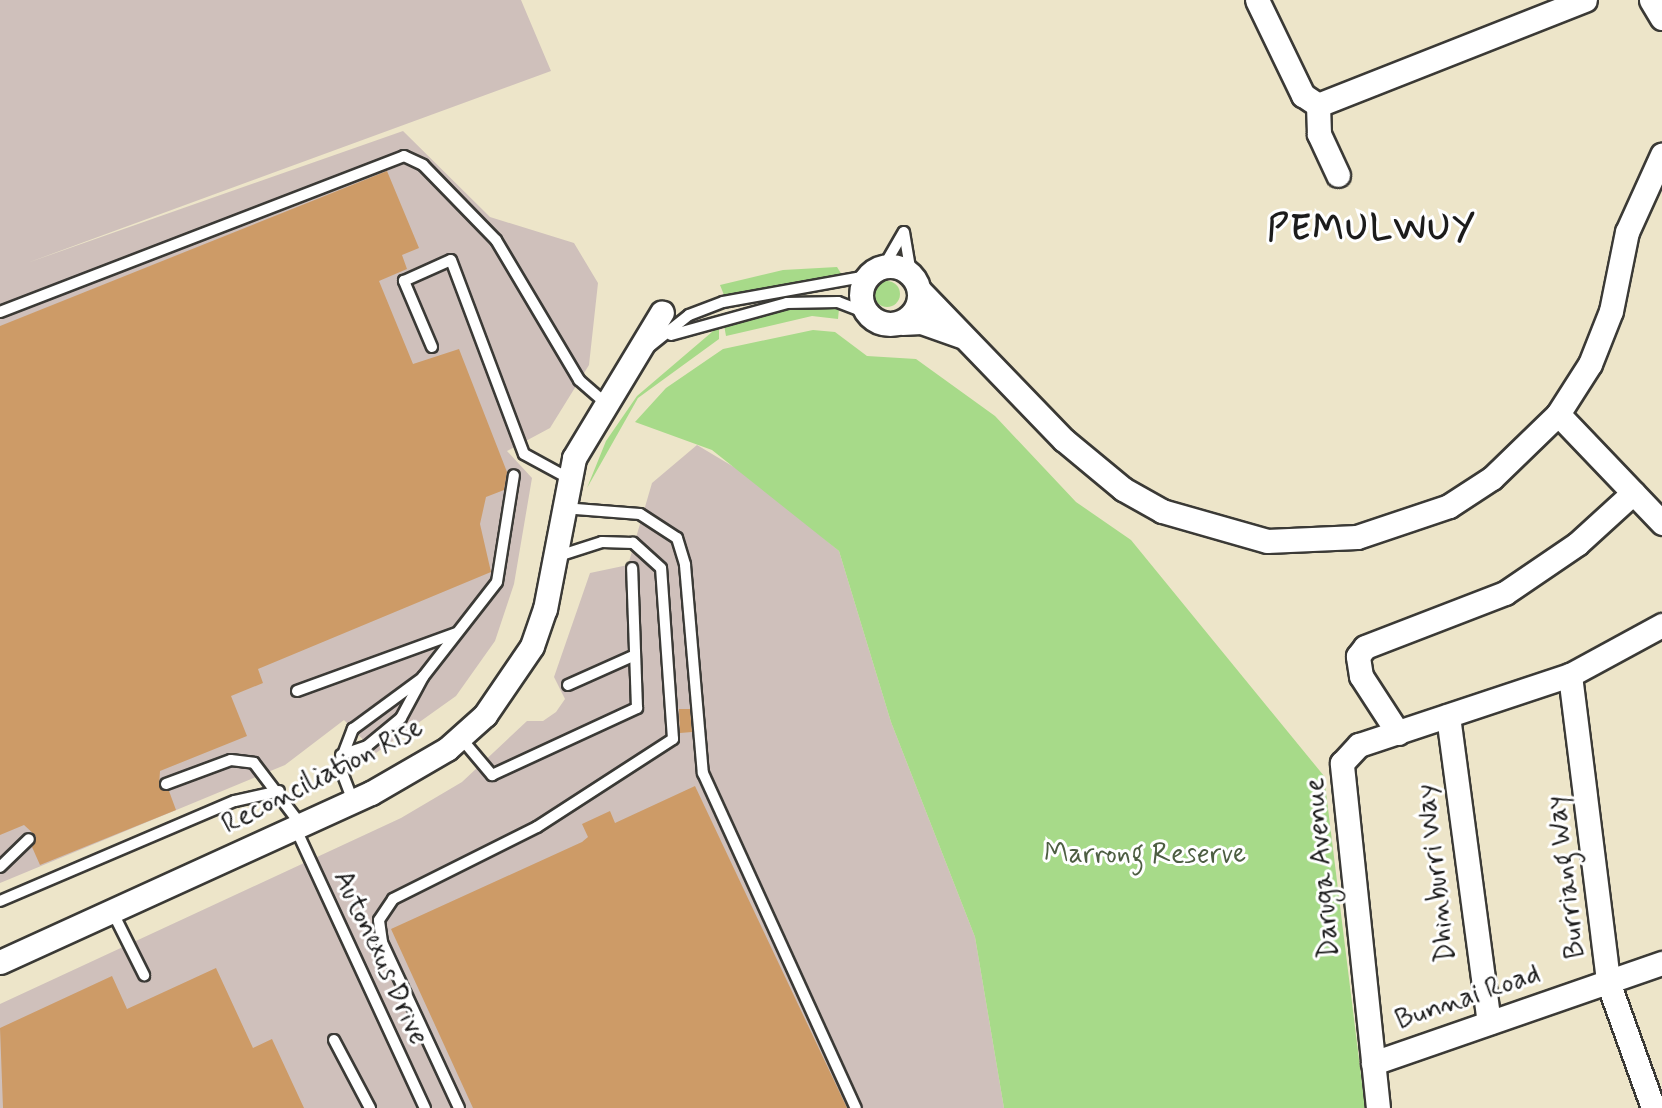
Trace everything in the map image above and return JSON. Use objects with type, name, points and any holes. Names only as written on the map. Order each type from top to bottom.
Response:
[{"type":"street","points":[[1257,0],[1303,95],[1318,105]]},
{"type":"street","points":[[1318,105],[1585,0]]},
{"type":"street","points":[[1651,0],[1662,18]]},
{"type":"street","points":[[1318,105],[1319,134],[1339,176]]},
{"type":"street","points":[[961,336],[921,322],[883,324],[866,313],[861,295],[876,271],[915,282],[961,336],[1123,489],[1198,524],[1267,541],[1357,537],[1449,506],[1492,478],[1558,414],[1590,364],[1611,311],[1627,232],[1662,155]]},
{"type":"street","points":[[902,323],[917,309],[915,282]]},
{"type":"street","name":"Reconciliation Rise","points":[[2,955],[113,911],[353,801],[460,737],[485,715],[532,646],[568,478],[606,403],[642,353],[662,312]]},
{"type":"street","points":[[1558,414],[1662,523]]},
{"type":"street","points":[[1398,733],[1361,676],[1357,656],[1365,648],[1505,593],[1577,544],[1633,493]]},
{"type":"street","name":"Daruga Avenue","points":[[1378,1108],[1339,774],[1359,745],[1570,675],[1662,625]]},
{"type":"street","name":"Burriang Way","points":[[1570,675],[1608,982],[1653,1108]]},
{"type":"street","name":"Dhinburri Way","points":[[1448,716],[1489,1022]]},
{"type":"street","name":"Bunnai Road","points":[[1373,1063],[1662,963]]},
{"type":"lane","points":[[0,312],[404,156],[423,165],[496,240],[579,380],[606,403]]},
{"type":"lane","points":[[642,353],[689,315],[720,303],[876,271],[904,232],[915,282]]},
{"type":"lane","points":[[432,347],[404,281],[451,260],[524,454],[568,478]]},
{"type":"lane","points":[[642,353],[678,331],[758,307],[814,300],[866,313]]},
{"type":"lane","points":[[341,755],[367,746],[401,718],[423,677],[497,582],[514,475]]},
{"type":"lane","points":[[560,508],[640,514],[677,538],[685,565],[703,773],[856,1108]]},
{"type":"lane","points":[[459,1108],[382,943],[379,920],[393,899],[537,827],[673,739],[661,568],[633,543],[602,542],[553,558]]},
{"type":"lane","points":[[460,737],[492,775],[637,708],[632,568]]},
{"type":"lane","points":[[298,691],[458,633]]},
{"type":"lane","points":[[568,685],[635,654]]},
{"type":"lane","points":[[353,801],[338,765],[353,729],[423,677]]},
{"type":"lane","name":"Autonexus Drive","points":[[166,784],[231,760],[254,763],[279,791],[298,826],[425,1108]]},
{"type":"lane","points":[[0,901],[234,801],[279,791]]},
{"type":"lane","points":[[0,867],[29,839]]},
{"type":"lane","points":[[113,911],[144,975]]},
{"type":"lane","points":[[334,1040],[370,1108]]},
{"type":"shaded area","points":[[0,0],[521,0],[551,71],[27,263],[403,131],[490,217],[574,243],[598,283],[589,365],[550,428],[507,451],[532,478],[514,584],[495,641],[456,696],[376,753],[344,720],[285,765],[0,883]]},
{"type":"shaded area","points":[[697,445],[749,476],[839,551],[891,722],[975,937],[1004,1108],[0,1108],[0,1004],[401,818],[462,782],[527,721],[543,721],[556,712],[565,699],[554,677],[590,573],[628,565],[652,483]]},
{"type":"green space","points":[[837,267],[842,275],[724,295],[720,285],[783,270]]},
{"type":"green space","points":[[887,281],[896,285],[900,294],[896,303],[887,307],[878,303],[874,294],[878,285]]},
{"type":"green space","points":[[791,308],[839,309],[838,319],[812,316],[726,336],[724,325]]},
{"type":"green space","points":[[719,326],[719,339],[638,398],[587,488],[606,441],[637,396]]},
{"type":"green space","name":"Marrong Reserve","points":[[813,330],[835,332],[867,356],[916,359],[995,416],[1076,502],[1131,540],[1324,776],[1365,1108],[1004,1108],[975,937],[891,722],[839,551],[712,450],[635,422],[666,388],[723,349]]},
{"type":"building","points":[[387,171],[419,248],[402,255],[407,269],[379,281],[413,364],[459,349],[507,472],[504,490],[486,497],[480,524],[491,572],[258,669],[263,683],[231,696],[247,736],[160,771],[159,787],[169,791],[176,810],[40,865],[32,847],[36,836],[24,825],[0,835],[0,326]]},
{"type":"building","points":[[679,709],[690,709],[692,732],[680,733]]},
{"type":"building","points":[[695,786],[847,1108],[473,1108],[391,929],[582,842],[588,837],[582,824],[610,811],[615,823]]},
{"type":"building","points":[[216,968],[253,1048],[272,1039],[304,1108],[3,1108],[0,1028],[112,976],[127,1009]]},
{"type":"district","name":"PEMULWUY","points":[[1372,229]]}]
